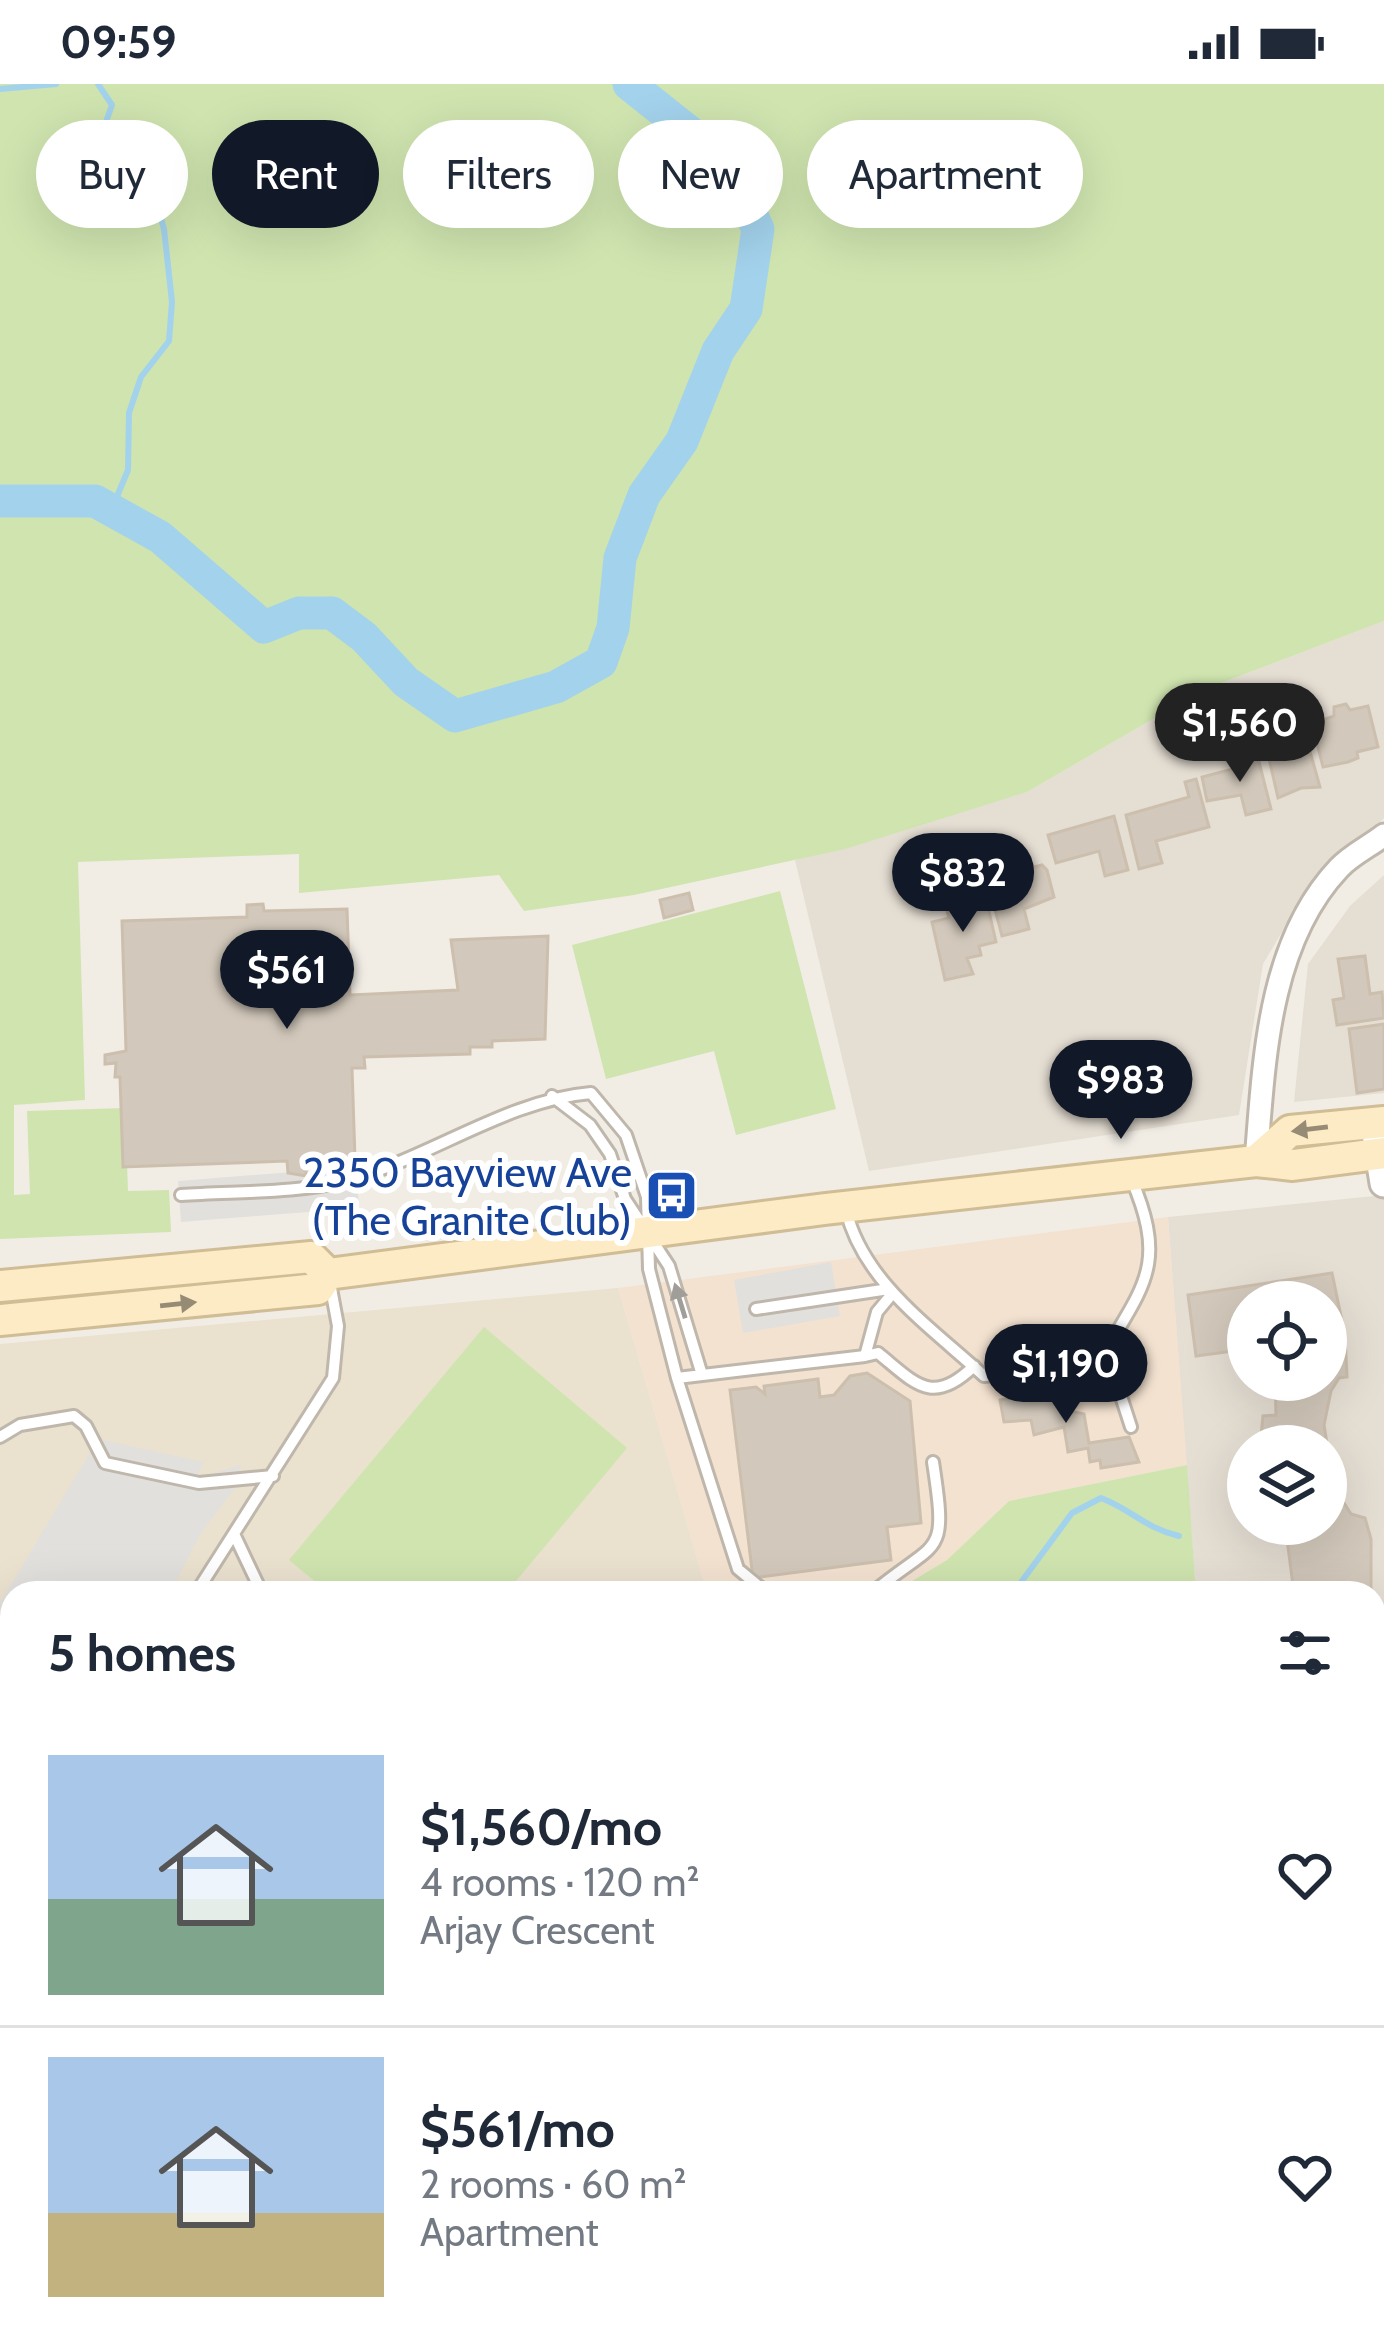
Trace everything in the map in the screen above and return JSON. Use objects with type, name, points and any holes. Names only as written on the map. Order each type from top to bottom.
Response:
[{"type":"main road","points":[[0,1319],[318,1289],[328,1274],[845,1206],[1256,1161],[1293,1166],[1381,1147]]},
{"type":"main road","points":[[0,1286],[311,1257],[328,1274]]},
{"type":"street","points":[[1256,1161],[1266,1047],[1291,945],[1338,869],[1384,835]]},
{"type":"lane","points":[[182,1195],[345,1181],[444,1147],[552,1096],[591,1093],[626,1135],[647,1197],[649,1269],[677,1378],[738,1569],[752,1581]]},
{"type":"lane","points":[[552,1096],[590,1125],[610,1154],[625,1199],[669,1267],[702,1375]]},
{"type":"lane","points":[[1096,1366],[1150,1270],[1153,1240],[1130,1175]]},
{"type":"lane","points":[[845,1206],[853,1241],[891,1291],[984,1376],[1096,1366]]},
{"type":"lane","points":[[200,1581],[333,1378],[338,1326],[328,1274]]},
{"type":"lane","points":[[756,1309],[891,1291]]},
{"type":"lane","points":[[865,1356],[877,1312],[891,1291]]},
{"type":"lane","points":[[677,1378],[878,1353],[919,1387],[931,1388],[953,1386],[974,1366]]},
{"type":"lane","points":[[1096,1366],[1119,1390],[1131,1427]]},
{"type":"lane","points":[[0,1437],[20,1425],[74,1416],[86,1426],[105,1462],[199,1484],[273,1476]]},
{"type":"lane","points":[[891,1581],[923,1560],[935,1542],[942,1522],[933,1462]]},
{"type":"lane","points":[[234,1534],[256,1581]]},
{"type":"lane","points":[[202,1576],[206,1581]]},
{"type":"shaded area","points":[[1384,621],[1384,818],[1298,905],[1263,964],[1239,1115],[869,1171],[795,860],[1027,792],[1203,690]]},
{"type":"shaded area","points":[[1384,875],[1384,1093],[1294,1102],[1308,964],[1350,906]]},
{"type":"shaded area","points":[[356,1167],[359,1208],[181,1222],[178,1181]]},
{"type":"shaded area","points":[[1384,1195],[1384,1581],[1195,1581],[1168,1217]]},
{"type":"shaded area","points":[[1168,1217],[1187,1465],[1009,1501],[947,1560],[912,1581],[703,1581],[618,1288]]},
{"type":"shaded area","points":[[831,1262],[840,1316],[743,1333],[734,1280]]},
{"type":"shaded area","points":[[618,1288],[703,1581],[0,1581],[0,1344]]},
{"type":"shaded area","points":[[98,1439],[204,1462],[198,1474],[203,1476],[241,1465],[233,1491],[201,1533],[176,1581],[13,1581]]},
{"type":"green space","points":[[0,84],[1384,84],[1384,621],[1203,690],[1027,792],[845,849],[634,895],[524,911],[499,875],[299,893],[299,854],[78,862],[85,1100],[14,1105],[14,1195],[30,1194],[27,1111],[125,1108],[128,1191],[169,1190],[171,1232],[0,1239]]},
{"type":"green space","points":[[780,891],[836,1109],[736,1135],[714,1051],[606,1079],[572,945]]},
{"type":"green space","points":[[484,1327],[627,1448],[516,1581],[314,1581],[289,1560]]},
{"type":"green space","points":[[1187,1465],[1195,1581],[912,1581],[947,1560],[1009,1501]]},
{"type":"building","points":[[1346,704],[1350,710],[1368,706],[1378,747],[1357,752],[1358,758],[1348,762],[1323,767],[1312,724],[1334,716],[1334,707]]},
{"type":"building","points":[[1288,722],[1302,723],[1320,787],[1301,788],[1278,798],[1263,732]]},
{"type":"building","points":[[1257,754],[1271,809],[1246,815],[1241,795],[1207,801],[1202,777],[1237,768],[1235,759]]},
{"type":"building","points":[[1196,779],[1209,827],[1156,841],[1162,863],[1139,869],[1126,815],[1189,797],[1185,782]]},
{"type":"building","points":[[1114,816],[1128,870],[1105,876],[1099,851],[1056,863],[1048,835]]},
{"type":"building","points":[[997,865],[999,876],[1042,865],[1047,870],[1054,897],[1024,909],[1029,929],[1002,936],[987,879],[987,867]]},
{"type":"building","points":[[689,893],[693,910],[664,918],[660,900]]},
{"type":"building","points":[[985,894],[996,942],[979,946],[981,955],[967,958],[973,974],[945,980],[932,922],[949,918],[945,903]]},
{"type":"building","points":[[263,904],[264,911],[347,909],[350,995],[458,990],[451,940],[548,936],[545,1039],[492,1041],[492,1047],[470,1047],[470,1054],[364,1057],[365,1068],[352,1068],[355,1159],[306,1161],[306,1176],[288,1173],[287,1161],[123,1167],[120,1077],[115,1077],[116,1063],[105,1064],[105,1055],[126,1051],[122,921],[247,917],[247,905]]},
{"type":"building","points":[[1365,956],[1370,994],[1382,992],[1384,1018],[1337,1025],[1333,1000],[1344,998],[1338,959]]},
{"type":"building","points":[[1384,1024],[1384,1089],[1357,1093],[1349,1029]]},
{"type":"building","points":[[1332,1273],[1334,1281],[1280,1281]]},
{"type":"building","points":[[1227,1289],[1227,1352],[1196,1356],[1188,1295]]},
{"type":"building","points":[[867,1373],[910,1401],[921,1523],[887,1527],[891,1560],[753,1578],[730,1390],[756,1387],[765,1394],[764,1386],[818,1379],[820,1397],[834,1395],[850,1376]]},
{"type":"building","points":[[1067,1392],[1070,1411],[1084,1414],[1089,1443],[1129,1437],[1139,1462],[1101,1468],[1100,1460],[1090,1462],[1088,1448],[1068,1452],[1064,1427],[1034,1435],[1031,1420],[1004,1422],[1000,1400]]},
{"type":"building","points":[[1276,1401],[1329,1401],[1324,1425],[1262,1425],[1263,1416],[1276,1415]]},
{"type":"building","points":[[1347,1508],[1365,1518],[1371,1539],[1371,1581],[1292,1581],[1288,1545],[1347,1545]]},
{"type":"waterway","points":[[0,89],[56,84]]},
{"type":"waterway","points":[[98,84],[112,105],[102,133],[111,150],[149,176],[164,229],[172,302],[169,341],[141,377],[129,413],[128,470],[111,511]]},
{"type":"waterway","points":[[0,501],[95,501],[160,537],[264,627],[299,613],[332,613],[364,637],[406,682],[455,716],[556,687],[601,662],[613,628],[620,558],[644,495],[682,441],[718,351],[746,309],[758,229],[727,162],[629,84]]},
{"type":"waterway","points":[[1022,1581],[1072,1513],[1101,1498],[1179,1536]]},
{"type":"place","name":"2350 Bayview Ave (The Granite Club)","points":[[671,1196]]}]
